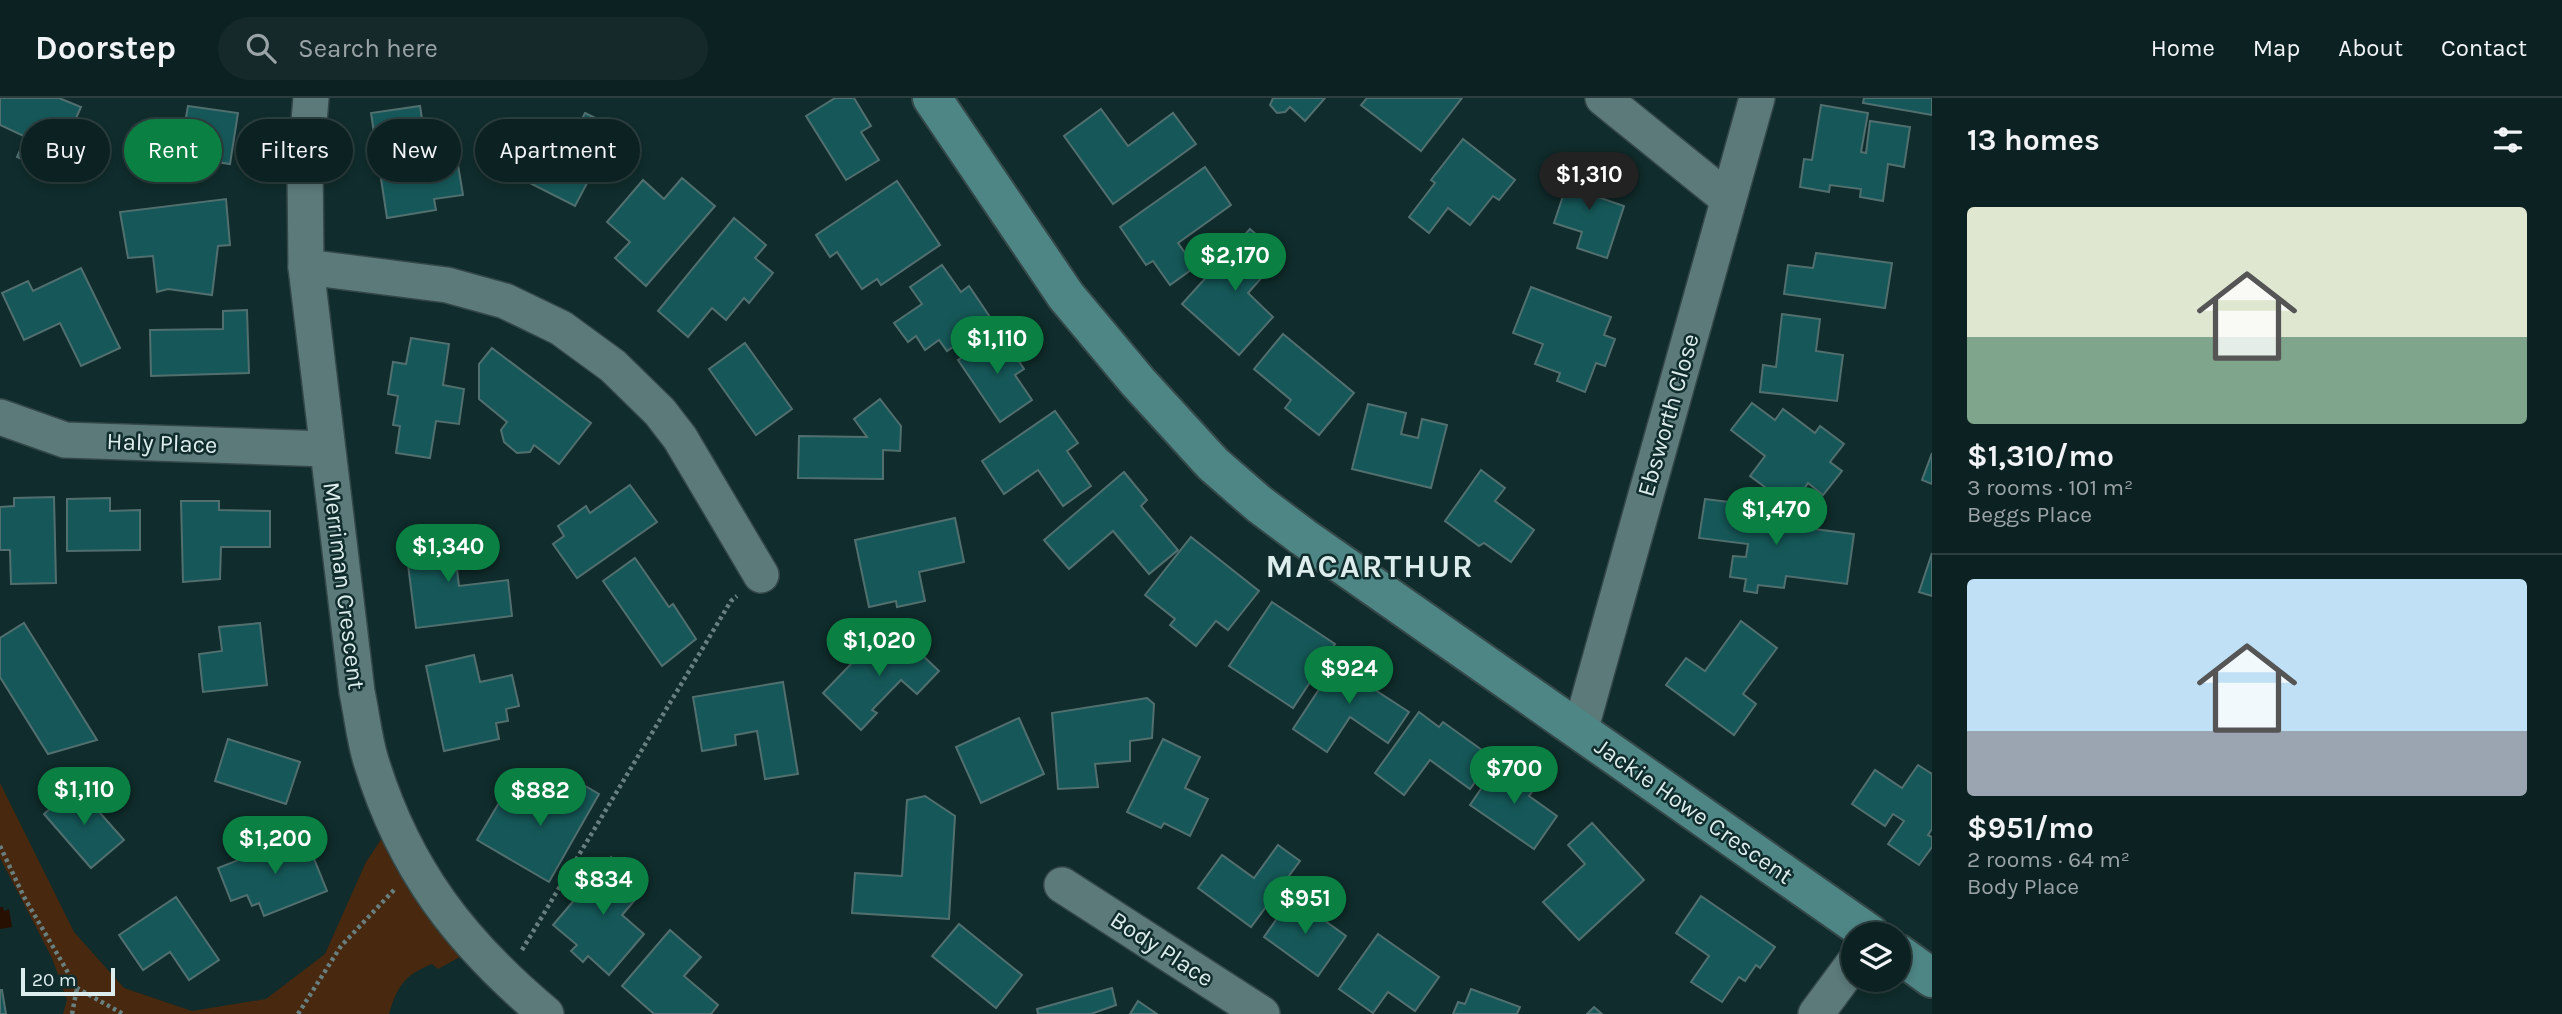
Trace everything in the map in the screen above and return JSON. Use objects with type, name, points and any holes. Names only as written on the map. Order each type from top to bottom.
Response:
[{"type":"street","name":"Merriman Crescent","points":[[311,98],[305,168],[306,267],[357,692],[370,759],[394,825],[416,867],[449,916],[471,944],[546,1014]]},
{"type":"street","name":"Jackie Howe Crescent","points":[[932,98],[1066,296],[1138,382],[1213,464],[1303,537],[1853,922]]},
{"type":"street","points":[[1603,98],[1728,199]]},
{"type":"street","name":"Ebsworth Close","points":[[1580,731],[1757,98]]},
{"type":"street","points":[[306,267],[447,285],[505,301],[561,328],[613,366],[660,412],[680,438],[761,575]]},
{"type":"street","name":"Haly Place","points":[[0,417],[65,440],[327,449]]},
{"type":"street","name":"Body Place","points":[[1062,885],[1262,1014]]},
{"type":"street","points":[[1911,963],[1932,978]]},
{"type":"street","points":[[1816,1014],[1841,980]]},
{"type":"path","points":[[505,977],[731,601],[761,575]]},
{"type":"path","points":[[0,846],[24,897],[77,988],[123,1014]]},
{"type":"path","points":[[298,1014],[341,946],[416,867]]},
{"type":"path","points":[[72,1014],[77,988]]},
{"type":"shaded area","points":[[0,783],[74,932],[124,988],[192,1011],[266,999],[325,954],[366,862],[382,838],[409,887],[460,957],[438,969],[432,964],[408,978],[395,996],[389,1014],[63,1014],[67,1000],[52,958],[0,858]]},
{"type":"shaded area","points":[[0,907],[3,907],[4,911],[9,909],[12,927],[0,929]]},
{"type":"building","points":[[0,98],[59,98],[81,107],[76,119],[21,119],[21,135],[0,125]]},
{"type":"building","points":[[835,98],[854,98],[871,126],[861,132],[879,160],[846,180],[806,116]]},
{"type":"building","points":[[1273,98],[1325,98],[1305,121],[1290,107],[1285,112],[1277,113],[1270,105]]},
{"type":"building","points":[[1367,98],[1462,98],[1421,151],[1361,105]]},
{"type":"building","points":[[1864,98],[1932,98],[1932,115],[1863,103]]},
{"type":"building","points":[[1821,105],[1868,113],[1861,152],[1866,153],[1870,121],[1910,127],[1904,167],[1888,164],[1883,201],[1860,197],[1861,189],[1830,185],[1829,192],[1800,187],[1804,159],[1812,160]]},
{"type":"building","points":[[188,106],[238,113],[230,164],[222,163],[222,119],[186,119]]},
{"type":"building","points":[[420,106],[422,119],[372,119],[371,113]]},
{"type":"building","points":[[1101,109],[1128,146],[1173,113],[1196,144],[1113,204],[1064,136]]},
{"type":"building","points":[[585,113],[597,119],[582,119]]},
{"type":"building","points":[[1463,139],[1515,180],[1499,200],[1493,196],[1470,225],[1448,208],[1429,233],[1409,217],[1435,183],[1431,180]]},
{"type":"building","points":[[1573,166],[1604,176],[1598,197],[1624,206],[1607,258],[1577,248],[1582,232],[1554,223]]},
{"type":"building","points":[[1205,167],[1231,205],[1178,243],[1195,267],[1170,285],[1153,261],[1146,265],[1120,227]]},
{"type":"building","points":[[682,178],[715,206],[646,286],[615,258],[630,242],[607,222],[643,180],[664,199]]},
{"type":"building","points":[[897,181],[940,245],[881,285],[877,279],[862,289],[837,252],[830,257],[816,235]]},
{"type":"building","points":[[382,182],[461,182],[463,195],[434,199],[436,210],[387,218]]},
{"type":"building","points":[[528,182],[588,182],[575,206]]},
{"type":"building","points":[[226,199],[230,245],[218,246],[212,295],[168,289],[157,292],[153,256],[128,258],[120,212]]},
{"type":"building","points":[[734,218],[766,245],[755,258],[773,273],[749,303],[744,298],[726,320],[712,308],[688,337],[658,311]]},
{"type":"building","points":[[1250,229],[1281,256],[1248,293],[1273,317],[1239,355],[1182,304]]},
{"type":"building","points":[[1816,253],[1892,263],[1885,308],[1784,294],[1788,265],[1813,268]]},
{"type":"building","points":[[942,265],[961,292],[969,286],[992,320],[947,351],[939,340],[925,350],[916,336],[908,342],[894,323],[922,304],[910,287]]},
{"type":"building","points":[[81,268],[120,348],[81,366],[60,323],[24,340],[2,293],[28,281],[33,291]]},
{"type":"building","points":[[1531,287],[1611,317],[1604,335],[1615,339],[1605,366],[1596,363],[1585,392],[1557,381],[1560,373],[1535,364],[1543,344],[1513,333]]},
{"type":"building","points":[[247,310],[249,373],[151,376],[150,330],[223,329],[223,311]]},
{"type":"building","points":[[1782,314],[1820,319],[1816,351],[1843,355],[1837,401],[1760,392],[1763,365],[1776,367]]},
{"type":"building","points":[[1000,332],[1024,369],[1015,375],[1032,400],[1000,422],[958,360]]},
{"type":"building","points":[[1283,334],[1354,393],[1319,435],[1285,408],[1291,400],[1254,369]]},
{"type":"building","points":[[411,338],[449,344],[443,385],[464,389],[459,424],[436,421],[430,458],[396,453],[400,426],[393,425],[398,396],[388,394],[393,362],[406,364]]},
{"type":"building","points":[[745,343],[792,409],[756,435],[709,369]]},
{"type":"building","points":[[492,348],[591,423],[559,464],[534,445],[530,452],[517,453],[504,442],[501,430],[507,422],[479,399],[479,364]]},
{"type":"building","points":[[880,399],[901,426],[900,451],[883,450],[883,479],[798,478],[799,436],[867,437],[854,419]]},
{"type":"building","points":[[1752,403],[1775,420],[1783,409],[1815,433],[1820,426],[1844,444],[1830,462],[1842,471],[1823,495],[1808,483],[1799,496],[1789,488],[1781,499],[1750,476],[1765,456],[1731,430]]},
{"type":"building","points":[[1368,404],[1406,413],[1401,434],[1418,438],[1422,419],[1447,425],[1431,488],[1352,469]]},
{"type":"building","points":[[1055,411],[1078,443],[1067,451],[1091,486],[1063,506],[1038,470],[1004,494],[982,461]]},
{"type":"building","points":[[1932,453],[1932,484],[1922,480]]},
{"type":"building","points":[[1481,470],[1505,488],[1495,501],[1534,530],[1511,562],[1484,543],[1479,546],[1445,521]]},
{"type":"building","points":[[1124,472],[1147,500],[1141,506],[1178,550],[1149,574],[1113,531],[1069,569],[1044,540]]},
{"type":"building","points":[[630,485],[657,522],[577,578],[553,544],[564,536],[558,526],[586,506],[590,513]]},
{"type":"building","points":[[54,497],[56,583],[11,584],[10,550],[0,550],[0,507],[14,506],[14,498]]},
{"type":"building","points":[[110,498],[110,511],[140,510],[140,550],[67,551],[67,499]]},
{"type":"building","points":[[1705,499],[1754,505],[1753,512],[1777,515],[1775,524],[1854,534],[1847,584],[1786,576],[1784,588],[1758,585],[1757,593],[1744,591],[1746,579],[1730,577],[1733,556],[1746,557],[1748,544],[1699,538]]},
{"type":"building","points":[[181,501],[219,501],[219,510],[270,511],[270,547],[221,547],[220,579],[183,582]]},
{"type":"building","points":[[955,518],[964,562],[919,572],[925,601],[897,607],[896,601],[869,607],[855,540]]},
{"type":"building","points":[[452,527],[459,586],[508,580],[512,616],[416,628],[404,533]]},
{"type":"building","points":[[1191,537],[1259,591],[1228,630],[1216,621],[1196,646],[1170,625],[1175,619],[1145,595]]},
{"type":"building","points":[[1932,553],[1932,596],[1919,592]]},
{"type":"building","points":[[635,558],[669,607],[673,604],[696,639],[662,666],[603,581]]},
{"type":"building","points":[[1272,602],[1335,644],[1293,708],[1229,666]]},
{"type":"building","points":[[1741,621],[1777,648],[1743,694],[1756,704],[1734,735],[1666,685],[1686,658],[1705,671]]},
{"type":"building","points":[[24,623],[97,740],[48,754],[0,677],[0,638]]},
{"type":"building","points":[[260,623],[267,685],[203,692],[199,654],[222,651],[219,627]]},
{"type":"building","points":[[899,633],[939,671],[917,694],[901,680],[872,710],[877,713],[861,730],[823,693],[878,636],[887,645]]},
{"type":"building","points":[[1343,653],[1377,675],[1369,686],[1409,712],[1388,743],[1350,717],[1327,752],[1293,729]]},
{"type":"building","points":[[474,655],[480,682],[512,675],[519,706],[506,709],[508,721],[496,723],[499,739],[444,751],[426,666]]},
{"type":"building","points":[[783,682],[798,774],[765,779],[757,731],[735,735],[736,745],[702,751],[693,697]]},
{"type":"building","points":[[1147,698],[1154,704],[1152,738],[1130,741],[1130,761],[1095,764],[1098,787],[1058,789],[1052,713]]},
{"type":"building","points":[[1419,712],[1439,727],[1443,722],[1493,758],[1470,789],[1430,760],[1404,795],[1375,773]]},
{"type":"building","points":[[1019,718],[1044,774],[981,803],[956,747]]},
{"type":"building","points":[[228,739],[300,762],[286,804],[215,781]]},
{"type":"building","points":[[1163,739],[1200,757],[1185,788],[1208,799],[1190,836],[1164,823],[1161,828],[1127,812]]},
{"type":"building","points":[[1500,761],[1536,786],[1529,796],[1557,816],[1534,849],[1470,805]]},
{"type":"building","points":[[1918,765],[1932,774],[1932,829],[1928,835],[1932,837],[1932,847],[1919,865],[1888,844],[1904,821],[1893,814],[1885,826],[1852,804],[1875,770],[1902,788]]},
{"type":"building","points":[[565,774],[599,794],[549,882],[477,840],[503,796],[540,817]]},
{"type":"building","points":[[76,786],[124,840],[91,868],[44,814]]},
{"type":"building","points":[[925,796],[955,816],[949,919],[852,913],[855,873],[902,876],[907,800]]},
{"type":"building","points":[[1592,823],[1644,880],[1579,940],[1543,902],[1585,864],[1568,845]]},
{"type":"building","points":[[304,834],[327,891],[264,916],[259,903],[252,906],[247,895],[231,901],[218,868]]},
{"type":"building","points":[[1278,845],[1300,861],[1251,927],[1198,888],[1222,855],[1254,878]]},
{"type":"building","points":[[611,857],[646,887],[622,915],[644,934],[609,975],[588,956],[583,962],[571,951],[577,945],[553,925]]},
{"type":"building","points":[[1701,896],[1775,947],[1760,968],[1756,965],[1745,981],[1739,977],[1722,1002],[1691,982],[1709,956],[1676,933]]},
{"type":"building","points":[[176,897],[219,960],[189,980],[170,952],[143,970],[119,935]]},
{"type":"building","points":[[1292,897],[1346,936],[1318,976],[1264,937]]},
{"type":"building","points":[[959,924],[1022,975],[996,1008],[932,956]]},
{"type":"building","points":[[670,930],[701,957],[684,976],[718,1005],[711,1014],[654,1014],[622,986]]},
{"type":"building","points":[[1378,934],[1439,977],[1415,1011],[1388,992],[1373,1013],[1339,989]]},
{"type":"building","points":[[1112,988],[1116,1005],[1091,1014],[1038,1014],[1037,1009]]},
{"type":"building","points":[[1471,989],[1520,1007],[1517,1014],[1453,1014],[1458,1002],[1465,1004]]},
{"type":"building","points":[[2,990],[6,1014],[0,1014]]},
{"type":"building","points":[[1138,1001],[1157,1014],[1130,1014]]},
{"type":"building","points":[[1594,1007],[1602,1014],[1587,1014]]},
{"type":"district","name":"MACARTHUR","points":[[1370,566]]}]
